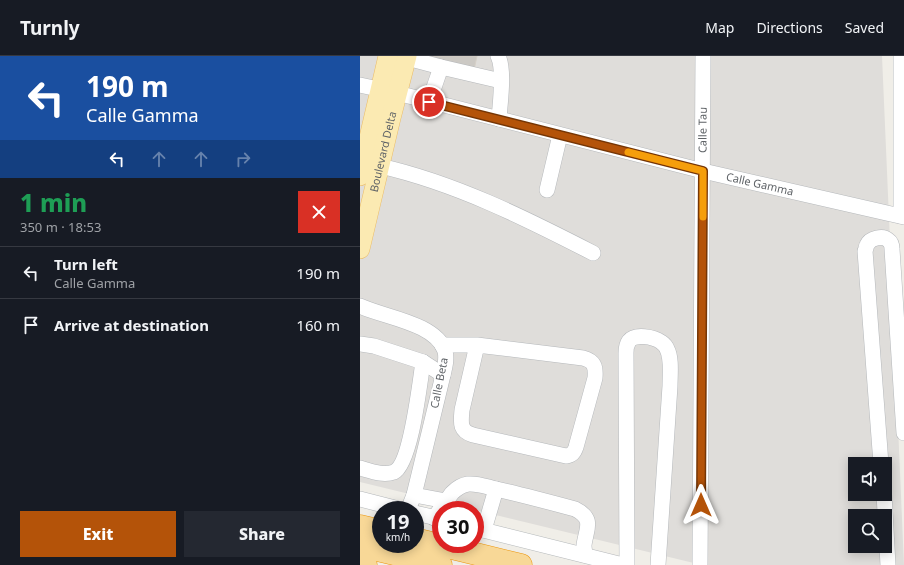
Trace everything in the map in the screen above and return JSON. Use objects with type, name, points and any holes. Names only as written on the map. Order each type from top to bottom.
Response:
[{"type":"highway","points":[[360,526],[372,529]]},
{"type":"highway","points":[[424,541],[521,565]]},
{"type":"highway","points":[[360,546],[441,565]]},
{"type":"highway","points":[[360,564],[366,565]]},
{"type":"main road","name":"Boulevard Delta","points":[[360,248],[380,166],[389,91],[388,56]]},
{"type":"main road","name":"Boulevard Delta","points":[[360,176],[389,91],[407,57]]},
{"type":"street","points":[[498,56],[501,63],[499,119]]},
{"type":"street","name":"Calle Tau","points":[[700,565],[703,56]]},
{"type":"street","points":[[901,56],[902,216]]},
{"type":"street","points":[[407,57],[441,67],[501,81]]},
{"type":"street","points":[[429,102],[441,67]]},
{"type":"street","name":"Calle Gamma","points":[[360,85],[389,91],[703,171],[902,216]]},
{"type":"street","points":[[547,190],[560,135]]},
{"type":"street","points":[[380,166],[433,181],[491,204],[593,253]]},
{"type":"street","points":[[881,457],[866,251],[867,244],[876,238],[885,238],[888,240],[892,249],[904,433]]},
{"type":"street","name":"Calle Beta","points":[[360,306],[429,332],[437,338],[445,352],[446,361],[443,375],[412,501]]},
{"type":"street","points":[[627,565],[626,353],[629,342],[638,337],[656,339],[661,342],[667,348],[670,357],[658,565]]},
{"type":"street","points":[[360,344],[374,346],[423,362],[443,375]]},
{"type":"street","points":[[442,345],[477,345],[590,360],[596,370],[595,378],[576,447],[571,456],[473,436],[464,430],[461,419],[462,410],[477,345]]},
{"type":"street","points":[[360,468],[386,474],[398,469],[401,464],[409,444],[423,362]]},
{"type":"street","points":[[414,495],[446,501],[456,489],[469,484],[476,484],[575,509],[584,516],[588,527],[584,545],[585,555]]},
{"type":"street","points":[[484,519],[496,489]]},
{"type":"street","points":[[360,499],[372,502]]},
{"type":"street","points":[[884,501],[888,565]]},
{"type":"street","points":[[484,530],[624,565]]},
{"type":"shaded area","points":[[360,56],[882,56],[904,565],[702,565],[484,512],[484,501],[438,501],[360,482]]},
{"type":"building","points":[[427,56],[477,56],[474,70]]},
{"type":"slow traffic","points":[[628,152],[703,171],[703,217]]},
{"type":"route","points":[[429,102],[703,171],[701,505]]}]
